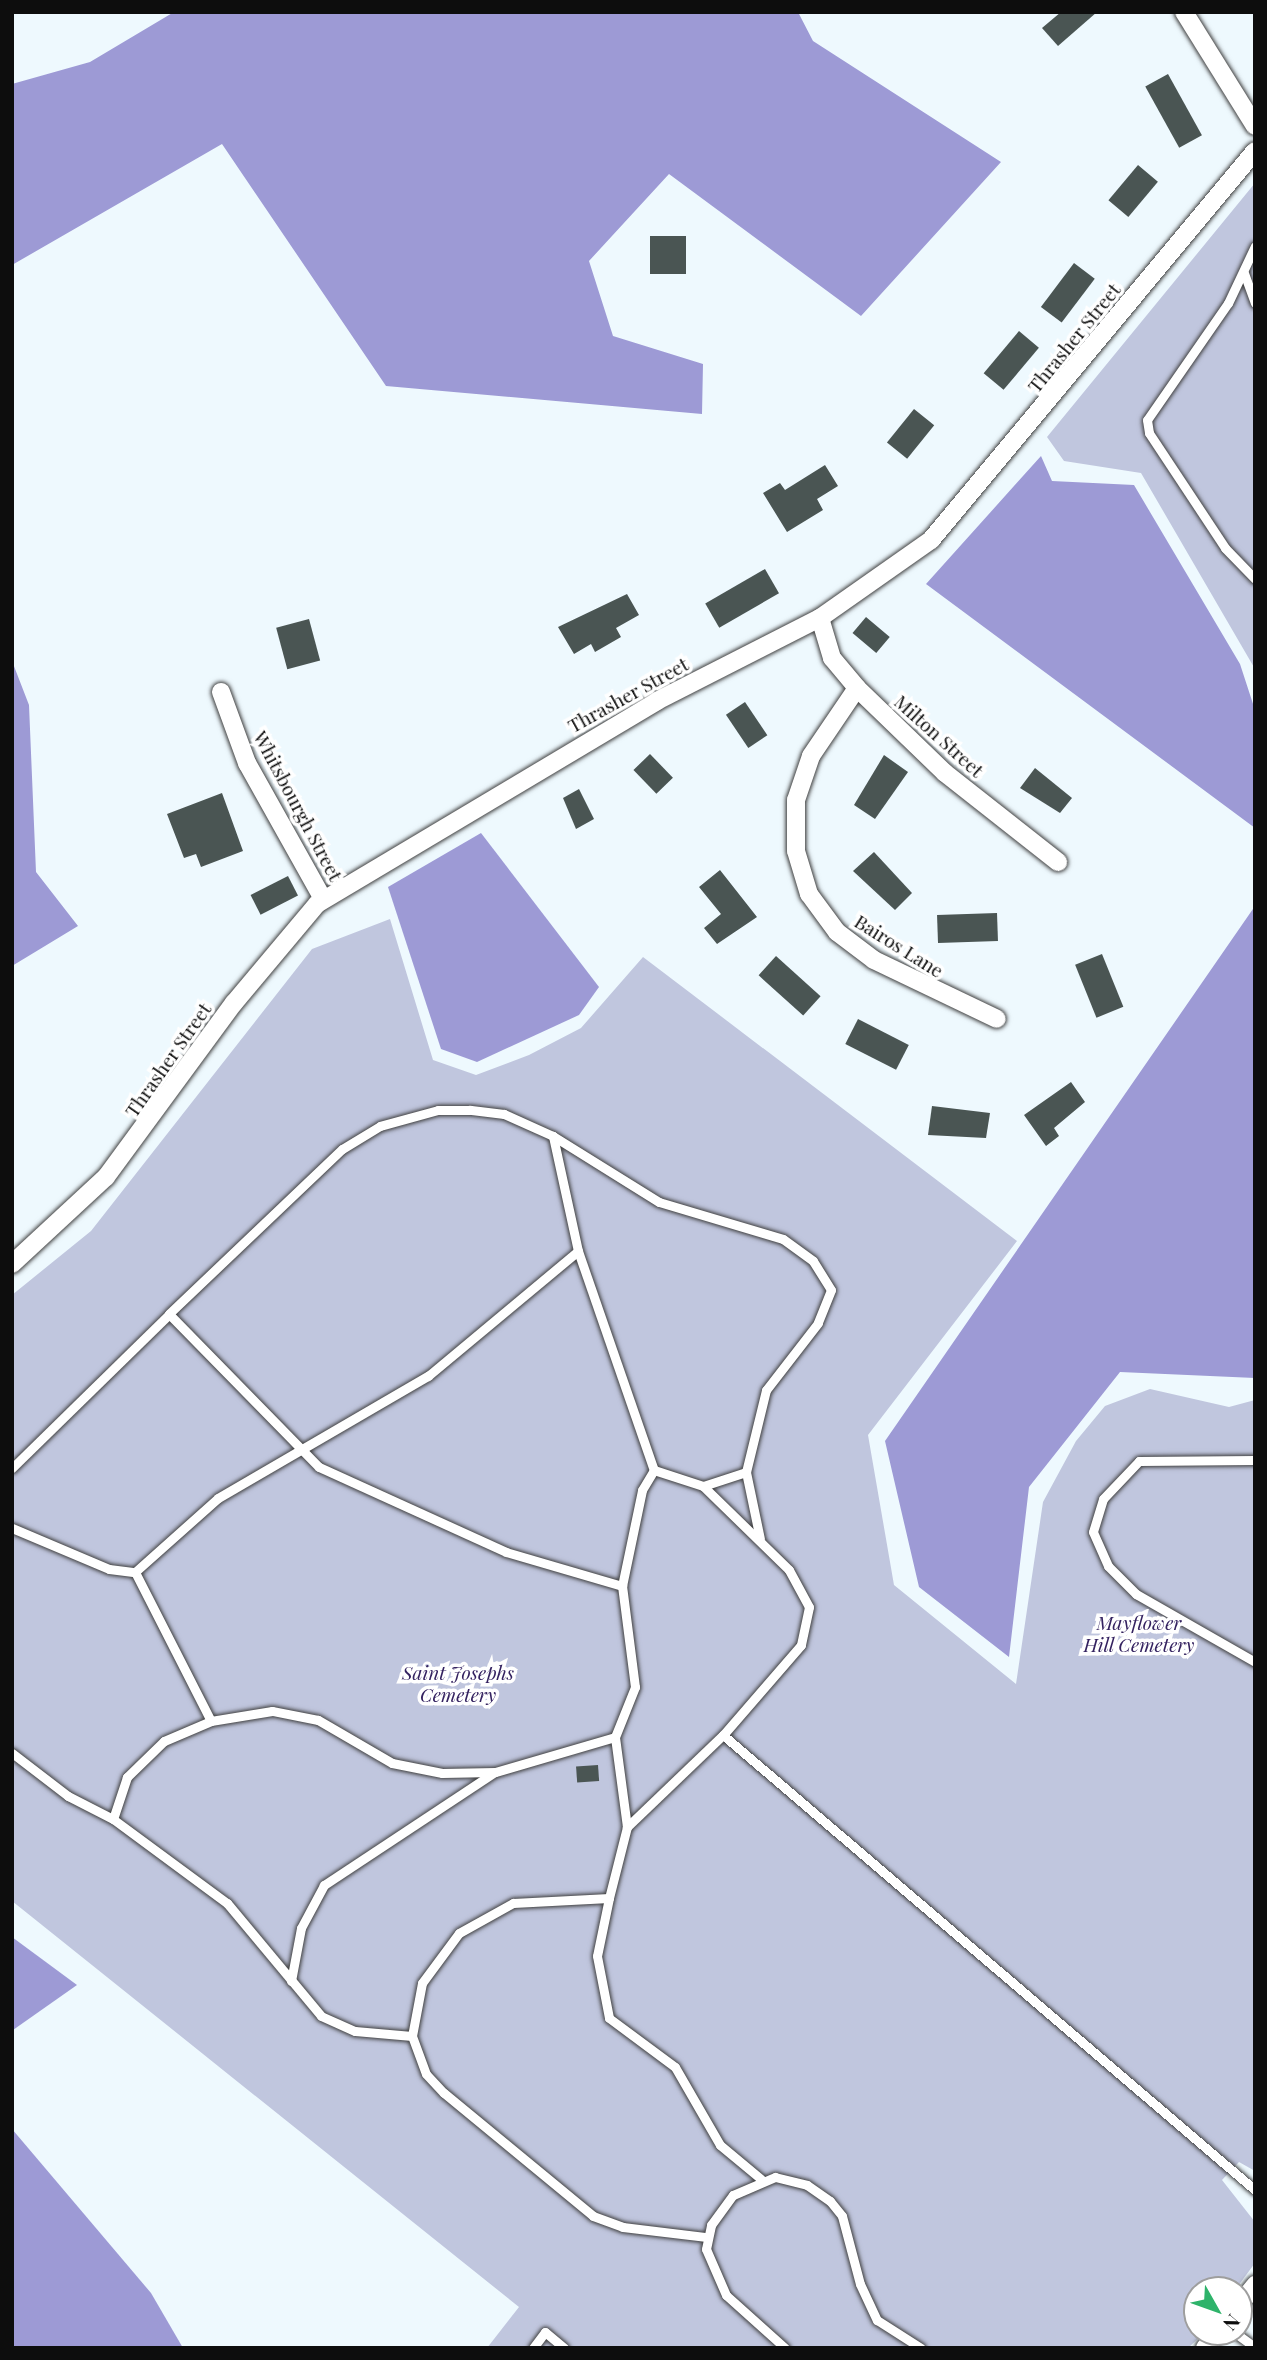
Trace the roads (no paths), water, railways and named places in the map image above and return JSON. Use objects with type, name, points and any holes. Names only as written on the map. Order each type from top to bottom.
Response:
[{"type":"street","points":[[1184,12],[1255,126]]},
{"type":"street","name":"Thrasher Street","points":[[12,1264],[106,1177],[234,1003],[323,899],[657,701],[820,618],[914,554],[952,519],[1255,151]]},
{"type":"street","name":"Milton Street","points":[[820,618],[832,658],[857,688],[945,773],[1058,862]]},
{"type":"street","name":"Bairos Lane","points":[[857,688],[811,756],[796,800],[796,851],[809,894],[837,932],[873,960],[997,1019]]},
{"type":"street","name":"Whitsbourgh Street","points":[[221,692],[247,763],[323,899]]},
{"type":"lane","points":[[1255,246],[1244,273],[1147,420],[1149,433],[1225,548],[1255,579]]},
{"type":"lane","points":[[1244,273],[1255,303]]},
{"type":"lane","points":[[12,1468],[342,1149],[380,1126],[439,1110],[470,1110],[504,1114],[554,1136],[650,1198],[783,1240],[826,1275],[829,1305],[766,1390],[746,1472],[760,1541]]},
{"type":"lane","points":[[554,1136],[578,1251],[654,1470]]},
{"type":"lane","points":[[12,1528],[109,1569],[135,1572],[202,1509],[302,1455],[428,1376],[578,1251]]},
{"type":"lane","points":[[169,1314],[302,1455],[364,1492],[506,1552],[622,1586]]},
{"type":"lane","points":[[1255,1460],[1139,1461],[1103,1499],[1093,1532],[1108,1566],[1136,1594],[1255,1662]]},
{"type":"lane","points":[[627,1827],[723,1735],[789,1662],[807,1628],[804,1590],[760,1541],[703,1486],[654,1470]]},
{"type":"lane","points":[[654,1470],[642,1490],[622,1586],[635,1687],[615,1737],[627,1827],[597,1956],[609,2018],[675,2067],[720,2145],[761,2179],[807,2185],[830,2202],[846,2227],[860,2284],[877,2320],[921,2348]]},
{"type":"lane","points":[[703,1486],[746,1472]]},
{"type":"lane","points":[[135,1572],[211,1721]]},
{"type":"lane","points":[[113,1819],[127,1777],[142,1758],[186,1728],[246,1712],[300,1714],[417,1771],[495,1772],[615,1737]]},
{"type":"lane","points":[[723,1735],[1255,2190]]},
{"type":"lane","points":[[12,1753],[68,1796],[113,1819],[227,1903],[291,1981],[334,2025],[412,2036]]},
{"type":"lane","points":[[291,1981],[301,1928],[324,1885],[495,1772]]},
{"type":"lane","points":[[609,1898],[513,1903],[472,1922],[433,1962],[412,2036],[426,2074],[444,2093],[593,2216],[623,2227],[706,2237]]},
{"type":"lane","points":[[706,2237],[733,2195],[761,2179]]},
{"type":"lane","points":[[706,2237],[726,2295],[785,2348]]},
{"type":"lane","points":[[533,2348],[545,2332],[564,2348]]},
{"type":"park label","name":"Mayflower Hill Cemetery","points":[[1139,1634]]},
{"type":"park label","name":"Saint Josephs Cemetery","points":[[458,1684]]}]
